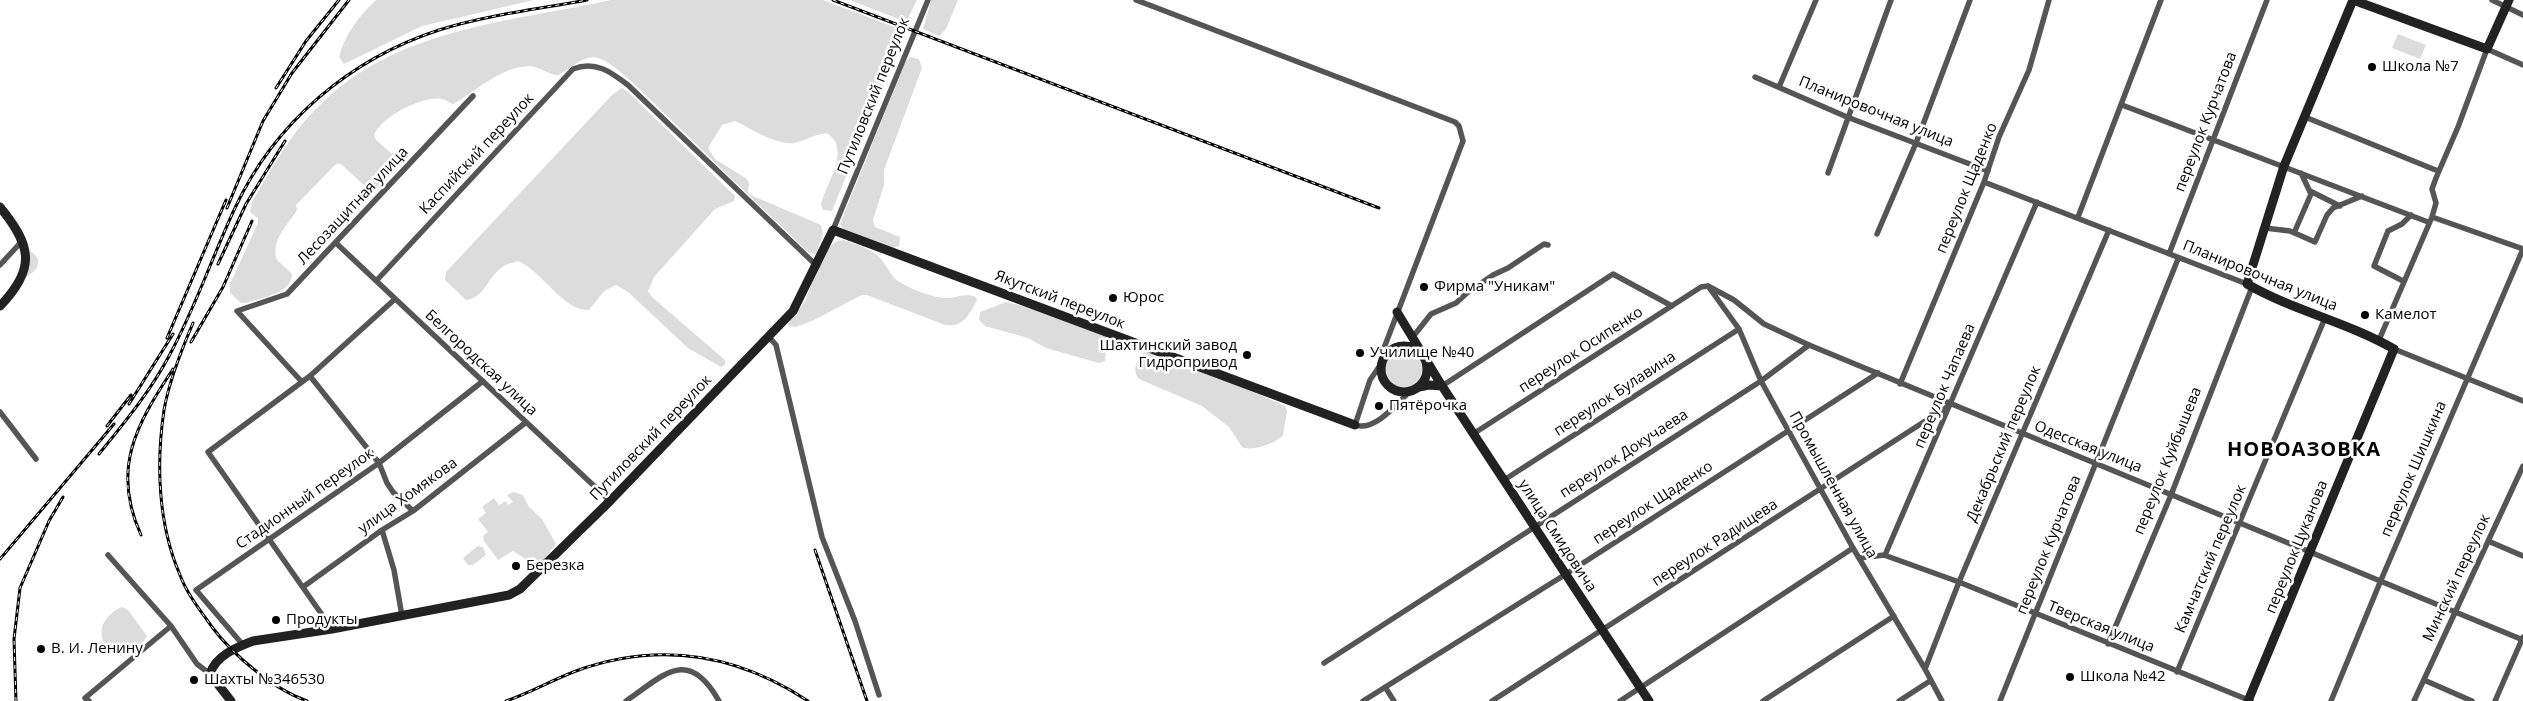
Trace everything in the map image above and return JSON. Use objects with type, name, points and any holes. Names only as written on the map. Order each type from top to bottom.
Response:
[{"type":"main road","points":[[2353,0],[2487,49],[2508,3]]},
{"type":"main road","name":"переулок Куйбышева","points":[[2250,286],[2284,166],[2353,0]]},
{"type":"main road","points":[[0,207],[24,240],[25,257],[23,273],[14,292],[0,306]]},
{"type":"main road","name":"Путиловский переулок","points":[[210,674],[217,660],[253,641],[402,616],[509,595],[515,592],[610,501],[769,337],[798,303],[833,230]]},
{"type":"main road","name":"Якутский переулок","points":[[833,230],[1355,425]]},
{"type":"main road","name":"Планировочная улица","points":[[2250,286],[2379,340],[2394,349]]},
{"type":"main road","name":"улица Смидовича","points":[[1397,312],[1422,356],[1649,701]]},
{"type":"main road","points":[[1419,387],[1426,372],[1422,356],[1413,348],[1402,347],[1391,350],[1382,362],[1382,376],[1387,386],[1397,392],[1408,392],[1430,384],[1442,386]]},
{"type":"main road","name":"переулок Цуканова","points":[[2250,701],[2394,349]]},
{"type":"main road","points":[[210,674],[231,701]]},
{"type":"street","name":"Путиловский переулок","points":[[833,230],[928,0]]},
{"type":"street","points":[[1136,0],[1455,122],[1459,126],[1463,141],[1397,312],[1384,348],[1382,362],[1370,380],[1355,425],[1368,425],[1387,414],[1408,392]]},
{"type":"street","points":[[1779,87],[1816,0]]},
{"type":"street","points":[[1828,172],[1891,0]]},
{"type":"street","points":[[1878,234],[1916,143],[1970,0]]},
{"type":"street","name":"переулок Щаденко","points":[[1900,384],[1984,182],[1999,137],[2030,70],[2049,0]]},
{"type":"street","points":[[2078,217],[2161,0]]},
{"type":"street","name":"переулок Курчатова","points":[[2169,254],[2267,0]]},
{"type":"street","points":[[2492,0],[2508,3],[2523,15]]},
{"type":"street","points":[[2379,340],[2436,203],[2432,189],[2458,127],[2487,49],[2523,65]]},
{"type":"street","name":"Каспийский переулок","points":[[377,280],[573,69],[596,65],[628,85],[817,266]]},
{"type":"street","name":"Планировочная улица","points":[[1755,77],[1847,117],[1988,171]]},
{"type":"street","name":"Лесозащитная улица","points":[[302,382],[237,311],[286,294],[336,244],[473,96]]},
{"type":"street","points":[[2122,105],[2411,215],[2430,219],[2523,249]]},
{"type":"street","points":[[2305,117],[2438,171]]},
{"type":"street","points":[[2301,173],[2310,191],[2340,206]]},
{"type":"street","name":"Планировочная улица","points":[[1984,182],[2078,217],[2178,259],[2250,286]]},
{"type":"street","points":[[2294,233],[2310,191]]},
{"type":"street","points":[[2265,228],[2294,233],[2315,242],[2321,234],[2328,215],[2333,208],[2362,196]]},
{"type":"street","name":"переулок Чапаева","points":[[1885,555],[2037,202]]},
{"type":"street","points":[[2404,281],[2374,266],[2388,231],[2402,224],[2411,215]]},
{"type":"street","name":"Декабрьский переулок","points":[[1926,669],[1959,582],[2109,230]]},
{"type":"street","points":[[0,265],[24,240]]},
{"type":"street","name":"Белгородская улица","points":[[336,244],[377,280],[610,501]]},
{"type":"street","points":[[1412,338],[1431,314],[1456,303],[1492,275],[1508,268],[1544,244],[1548,245]]},
{"type":"street","name":"переулок Шишкина","points":[[2332,701],[2381,580],[2523,249]]},
{"type":"street","name":"переулок Курчатова","points":[[2000,701],[2178,259]]},
{"type":"street","points":[[1442,386],[1613,274],[1672,306]]},
{"type":"street","name":"переулок Куйбышева","points":[[2108,644],[2170,495],[2250,286]]},
{"type":"street","name":"Одесская улица","points":[[1704,287],[1734,300],[1764,324],[1900,384],[2522,639]]},
{"type":"street","name":"переулок Осипенко","points":[[1473,434],[1704,287]]},
{"type":"street","name":"Промышленная улица","points":[[1704,287],[1739,329],[1761,381],[1853,548],[1926,669],[1930,681],[1942,701]]},
{"type":"street","points":[[332,629],[208,452],[310,376],[395,299]]},
{"type":"street","name":"Камчатский переулок","points":[[2177,672],[2325,318]]},
{"type":"street","name":"переулок Булавина","points":[[1504,480],[1739,329]]},
{"type":"street","points":[[769,337],[776,345],[822,537],[855,621],[879,695]]},
{"type":"street","name":"переулок Докучаева","points":[[1324,663],[1761,381],[1809,344]]},
{"type":"street","name":"Планировочная улица","points":[[2394,349],[2523,401]]},
{"type":"street","name":"переулок Щаденко","points":[[1363,701],[1566,574],[1878,373]]},
{"type":"street","points":[[310,376],[379,463],[387,484],[413,511]]},
{"type":"street","name":"Стадионный переулок","points":[[243,645],[196,590],[271,540],[379,463],[483,381]]},
{"type":"street","name":"переулок Радищева","points":[[1492,701],[1950,405]]},
{"type":"street","points":[[0,412],[36,459]]},
{"type":"street","name":"улица Хомякова","points":[[303,587],[382,530],[413,511],[526,423]]},
{"type":"street","name":"Минский переулок","points":[[2414,701],[2488,541],[2520,478],[2523,466]]},
{"type":"street","points":[[382,530],[394,570],[402,616]]},
{"type":"street","points":[[2488,541],[2523,556]]},
{"type":"street","points":[[1620,701],[1853,548]]},
{"type":"street","points":[[108,555],[171,626],[197,664],[210,674]]},
{"type":"street","points":[[1859,558],[1885,555]]},
{"type":"street","name":"Тверская улица","points":[[1885,555],[1959,582],[2250,701]]},
{"type":"street","points":[[1763,701],[1894,616]]},
{"type":"street","points":[[87,699],[171,626]]},
{"type":"street","points":[[2495,701],[2522,639]]},
{"type":"street","points":[[626,701],[666,673],[676,670],[696,673],[705,678],[719,701]]},
{"type":"street","points":[[2424,680],[2472,701]]},
{"type":"street","points":[[1899,701],[1930,681]]},
{"type":"street","points":[[1385,687],[1394,701]]},
{"type":"shaded area","points":[[376,0],[534,0],[422,26],[344,64],[339,57],[349,33],[358,19]]},
{"type":"shaded area","points":[[611,0],[823,0],[902,30],[903,35],[832,211],[823,210],[821,205],[837,157],[837,148],[834,140],[827,133],[794,143],[779,142],[735,121],[722,125],[708,148],[715,159],[747,179],[749,183],[748,192],[753,196],[821,225],[823,234],[816,254],[809,253],[623,74],[605,61],[592,57],[582,60],[558,75],[533,66],[519,67],[490,80],[453,104],[444,99],[424,100],[403,109],[385,121],[374,135],[376,140],[399,160],[399,167],[373,190],[368,189],[338,163],[296,205],[297,210],[278,239],[275,253],[277,260],[292,274],[287,286],[275,294],[246,303],[241,303],[230,293],[230,284],[258,223],[258,218],[250,212],[252,202],[299,128],[319,106],[349,80],[383,60],[418,44],[456,32]]},
{"type":"shaded area","points":[[850,0],[917,0],[907,20],[901,20]]},
{"type":"shaded area","points":[[931,0],[958,0],[946,29],[939,36],[923,29]]},
{"type":"shaded area","points":[[2398,34],[2426,45],[2420,59],[2392,48]]},
{"type":"shaded area","points":[[910,57],[919,59],[922,68],[884,170],[884,185],[873,220],[875,227],[900,237],[899,246],[893,248],[844,230],[840,224],[905,63]]},
{"type":"shaded area","points":[[622,88],[735,196],[734,201],[715,209],[654,277],[648,291],[652,297],[725,360],[725,365],[721,367],[688,348],[628,292],[616,285],[604,291],[589,310],[580,309],[562,298],[527,266],[518,261],[502,267],[481,292],[472,299],[466,300],[445,280],[446,272],[612,95]]},
{"type":"shaded area","points":[[844,240],[876,254],[901,283],[925,294],[944,298],[969,295],[976,297],[977,300],[965,319],[951,325],[945,325],[867,295],[862,295],[812,321],[795,327],[788,325],[792,316],[804,303],[825,253],[837,241]]},
{"type":"shaded area","points":[[30,251],[37,258],[38,265],[34,272],[26,277]]},
{"type":"shaded area","points":[[1006,302],[1027,307],[1105,335],[1107,338],[1105,361],[1099,363],[1046,348],[1028,338],[985,326],[979,320],[980,312]]},
{"type":"shaded area","points":[[1403,350],[1417,355],[1422,369],[1417,383],[1403,388],[1389,383],[1384,369],[1389,355]]},
{"type":"shaded area","points":[[1145,352],[1249,390],[1285,406],[1287,411],[1283,435],[1264,446],[1242,447],[1229,427],[1202,406],[1139,379],[1135,368],[1139,358]]},
{"type":"shaded area","points":[[513,492],[523,495],[529,507],[542,519],[556,544],[538,567],[513,551],[498,560],[484,541],[483,536],[488,532],[478,519],[486,513],[482,507],[494,498],[499,505],[506,501],[508,505],[513,502],[507,495]]},
{"type":"shaded area","points":[[478,546],[483,547],[486,555],[473,565],[468,565],[463,558]]},
{"type":"shaded area","points":[[122,607],[128,610],[147,636],[142,644],[121,656],[106,646],[102,639],[102,632],[103,624],[107,617]]},
{"type":"railway","points":[[276,88],[306,41],[339,0]]},
{"type":"railway","points":[[227,208],[263,121],[292,73],[349,0]]},
{"type":"railway","points":[[99,454],[145,395],[162,369],[187,320],[235,208],[252,177],[271,148],[319,98],[346,76],[406,42],[439,30],[494,16],[587,0]]},
{"type":"railway","points":[[833,0],[1379,208]]},
{"type":"railway","points":[[218,264],[246,204],[285,141]]},
{"type":"railway","points":[[167,338],[226,200]]},
{"type":"railway","points":[[191,342],[223,287],[252,221]]},
{"type":"railway","points":[[193,323],[169,388],[161,431],[160,472],[163,515],[173,555],[190,595],[212,627],[231,649],[268,680],[294,696],[307,701]]},
{"type":"railway","points":[[129,404],[173,334]]},
{"type":"railway","points":[[141,535],[132,511],[128,489],[128,468],[132,448],[148,409],[173,369]]},
{"type":"railway","points":[[107,426],[131,395]]},
{"type":"railway","points":[[0,559],[114,424]]},
{"type":"railway","points":[[16,701],[14,639],[20,588],[49,521],[63,497]]},
{"type":"railway","points":[[815,550],[867,701]]},
{"type":"railway","points":[[506,701],[576,671],[607,662],[637,656],[667,655],[696,657],[753,672],[808,701]]},
{"type":"place","name":"Школа №7","points":[[2372,67]]},
{"type":"place","name":"Фирма \"Уникам\"","points":[[1424,287]]},
{"type":"place","name":"Юрос","points":[[1113,298]]},
{"type":"place","name":"Камелот","points":[[2365,315]]},
{"type":"place","name":"Училище №40","points":[[1360,353]]},
{"type":"place","name":"Шахтинский завод Гидропривод","points":[[1247,355]]},
{"type":"place","name":"Пятёрочка","points":[[1379,406]]},
{"type":"place","name":"Березка","points":[[516,566]]},
{"type":"place","name":"Продукты","points":[[276,620]]},
{"type":"place","name":"В. И. Ленину","points":[[41,649]]},
{"type":"place","name":"Школа №42","points":[[2070,677]]},
{"type":"place","name":"Шахты №346530","points":[[194,680]]},
{"type":"district","name":"НОВОАЗОВКА","points":[[2304,450]]}]
